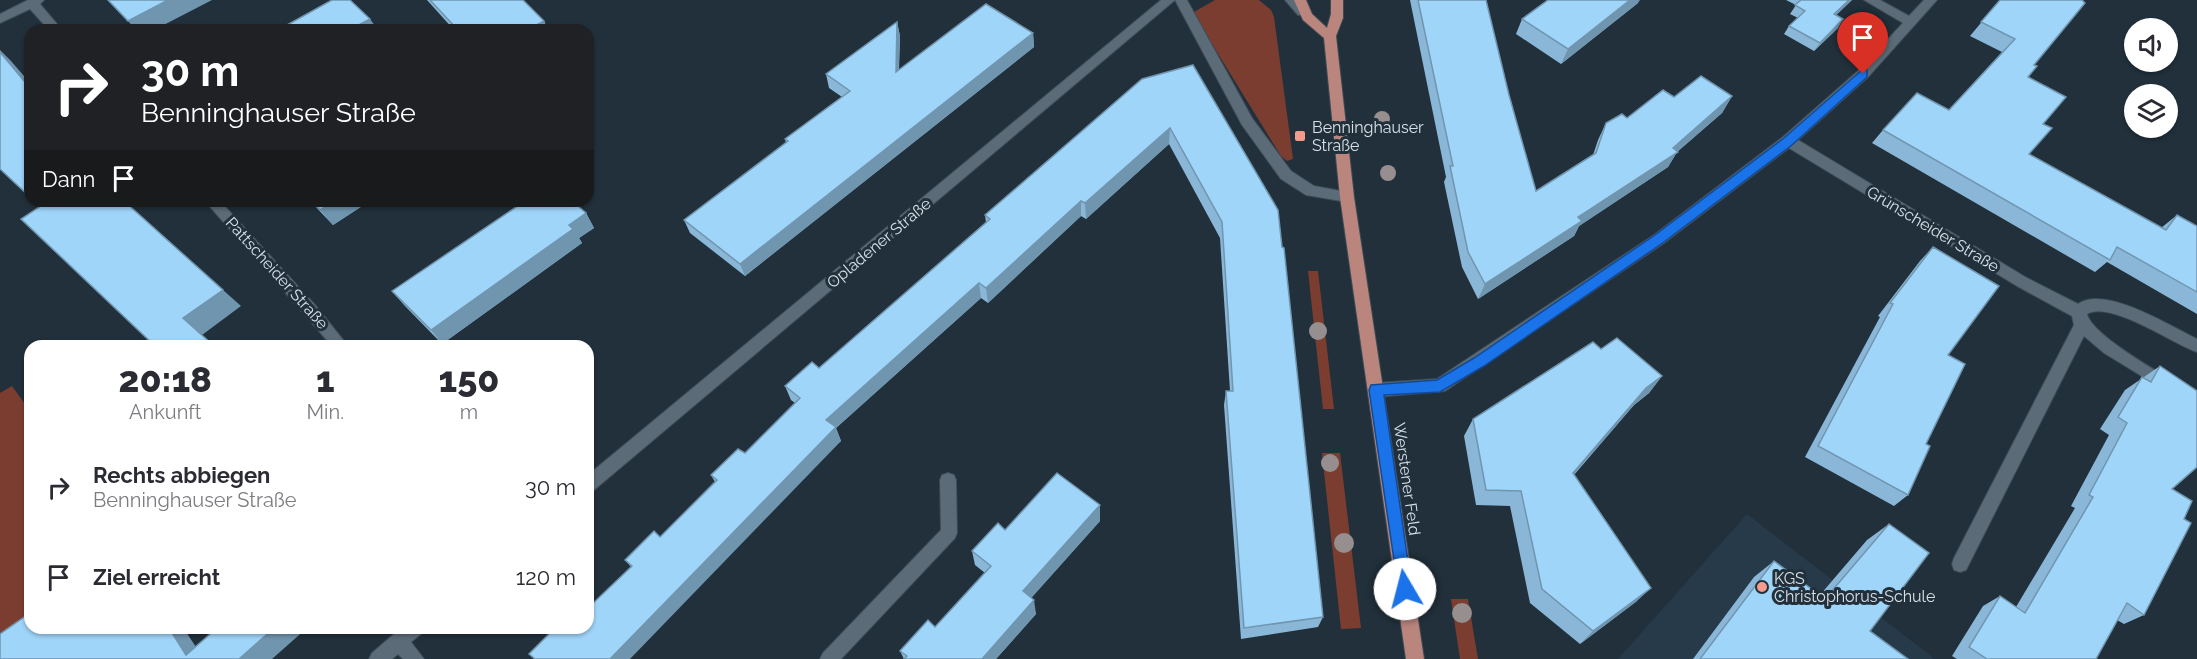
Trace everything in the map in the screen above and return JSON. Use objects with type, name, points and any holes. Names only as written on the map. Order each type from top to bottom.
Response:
[{"type":"main road","name":"Werstener Feld","points":[[1337,0],[1339,9],[1330,36],[1347,197],[1415,659]]},
{"type":"main road","points":[[1301,6],[1314,24],[1330,36]]},
{"type":"street","name":"Opladener Straße","points":[[594,480],[1169,0]]},
{"type":"street","points":[[1181,0],[1247,121],[1286,175],[1311,191],[1347,197]]},
{"type":"street","points":[[1291,0],[1301,6]]},
{"type":"street","points":[[1870,0],[1911,22]]},
{"type":"street","points":[[1376,390],[1440,386],[1659,239],[1788,141],[1863,74],[1931,0]]},
{"type":"street","points":[[0,19],[35,2],[52,24]]},
{"type":"street","name":"Grünscheider Straße","points":[[1788,141],[2080,319],[2109,348],[2197,403]]},
{"type":"street","name":"Pattscheider Straße","points":[[217,207],[336,340]]},
{"type":"street","points":[[1960,564],[2087,306],[2099,304],[2131,313],[2197,346]]},
{"type":"street","points":[[829,659],[949,533],[948,480]]},
{"type":"street","points":[[378,659],[408,634]]},
{"type":"street","points":[[399,642],[415,659]]},
{"type":"shaded area","points":[[1215,0],[1259,0],[1271,10],[1274,17],[1293,159],[1287,161],[1281,156],[1196,18],[1194,12]]},
{"type":"shaded area","points":[[1308,271],[1318,271],[1334,409],[1323,409]]},
{"type":"shaded area","points":[[12,386],[24,403],[24,632],[0,650],[0,393]]},
{"type":"shaded area","points":[[1322,453],[1340,453],[1361,628],[1341,629]]},
{"type":"shaded area","name":"KGS Christophorus-Schule","points":[[1747,514],[1935,659],[1618,659]]},
{"type":"shaded area","points":[[1451,599],[1468,599],[1478,659],[1460,659]]},
{"type":"building","points":[[108,0],[168,0],[128,21]]},
{"type":"building","points":[[332,0],[350,0],[370,19],[361,24],[289,24]]},
{"type":"building","points":[[430,0],[523,0],[544,21],[538,24],[452,24]]},
{"type":"building","points":[[1418,0],[1486,0],[1509,95],[1536,191],[1596,153],[1606,123],[1622,114],[1627,118],[1663,90],[1674,97],[1701,76],[1732,96],[1673,148],[1678,152],[1578,217],[1582,221],[1485,284],[1468,252],[1450,166],[1453,166]]},
{"type":"building","points":[[1548,0],[1630,0],[1568,49],[1522,19]]},
{"type":"building","points":[[1801,0],[1849,0],[1834,14],[1843,19],[1820,43],[1789,26],[1805,11],[1795,5]]},
{"type":"building","points":[[2000,0],[2082,0],[2085,3],[2034,65],[2037,66],[2028,77],[2066,97],[2043,124],[2052,128],[2029,154],[2166,230],[2177,215],[2197,226],[2197,292],[2117,247],[2110,260],[1883,130],[1917,93],[1949,110],[2015,39],[1981,22]]},
{"type":"building","points":[[986,4],[1033,33],[740,264],[684,220],[788,141],[785,139],[850,91],[826,74],[897,22],[896,72]]},
{"type":"building","points":[[0,52],[24,81],[24,191],[0,169]]},
{"type":"building","points":[[1193,65],[1278,210],[1323,617],[1244,628],[1226,391],[1233,391],[1222,222],[1170,128],[1085,203],[1081,201],[986,288],[979,283],[826,420],[836,427],[610,659],[535,659],[529,654],[549,634],[594,634],[594,602],[632,566],[625,560],[654,531],[660,537],[717,480],[711,475],[738,449],[745,453],[800,398],[785,386],[812,362],[819,368],[990,219],[985,215],[1142,79]]},
{"type":"building","points":[[39,207],[131,207],[223,290],[183,318],[207,340],[149,340],[21,219]]},
{"type":"building","points":[[516,207],[579,207],[586,213],[569,225],[573,229],[431,330],[392,291]]},
{"type":"building","points":[[1933,247],[1999,286],[1948,355],[1965,364],[1926,444],[1930,446],[1908,495],[1818,446],[1893,304],[1890,303]]},
{"type":"building","points":[[1617,338],[1662,376],[1646,388],[1573,473],[1651,588],[1593,631],[1542,589],[1521,491],[1486,490],[1473,419],[1593,342],[1601,349]]},
{"type":"building","points":[[2160,366],[2197,391],[2197,467],[2172,489],[2192,501],[2184,519],[2191,523],[2144,615],[2127,603],[2096,659],[1987,659],[1969,647],[2000,596],[2025,613],[2093,497],[2089,495],[2127,423],[2118,417],[2142,377],[2151,382]]},
{"type":"building","points":[[1057,473],[1100,505],[1023,591],[1034,600],[982,659],[904,659],[907,656],[900,651],[928,620],[935,627],[991,566],[972,551],[998,523],[1005,530]]},
{"type":"building","points":[[1889,524],[1929,553],[1870,631],[1908,659],[1700,659],[1774,561],[1825,599]]},
{"type":"building","points":[[24,617],[24,634],[173,634],[186,655],[210,634],[267,634],[239,659],[0,659],[0,634]]},
{"type":"place","name":"Benninghauser Straße","points":[[1300,136]]},
{"type":"place","name":"KGS Christophorus-Schule","points":[[1762,587]]},
{"type":"route","points":[[1405,589],[1376,390],[1440,386],[1479,362],[1659,239],[1788,141],[1863,74]]}]
